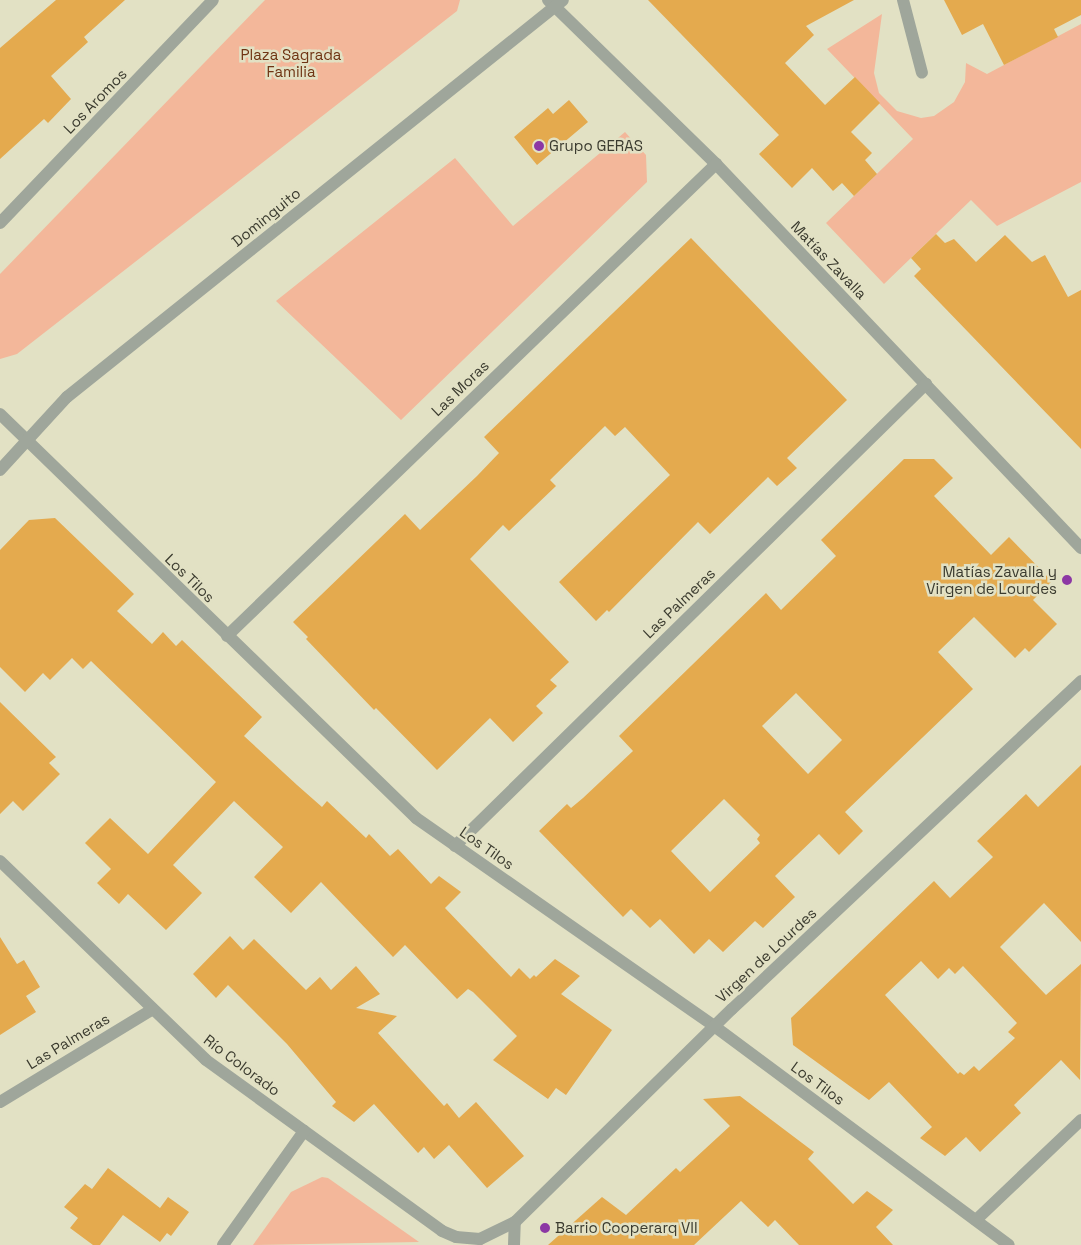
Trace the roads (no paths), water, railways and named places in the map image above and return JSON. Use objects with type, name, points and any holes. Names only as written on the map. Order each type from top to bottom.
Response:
[{"type":"street","name":"Los Aromos","points":[[0,224],[213,0]]},
{"type":"street","points":[[903,0],[922,73]]},
{"type":"street","name":"Matías Zavalla","points":[[555,2],[716,164],[1081,548]]},
{"type":"street","name":"Dominguito","points":[[0,470],[67,397],[555,2]]},
{"type":"street","name":"Las Moras","points":[[227,636],[716,164]]},
{"type":"street","name":"Las Palmeras","points":[[455,846],[926,384]]},
{"type":"street","name":"Los Tilos","points":[[0,414],[26,442],[416,818],[714,1026],[1009,1245]]},
{"type":"street","name":"Virgen de Lourdes","points":[[468,1242],[494,1236],[515,1222],[714,1026],[1081,681]]},
{"type":"street","name":"Río Colorado","points":[[0,861],[206,1060],[442,1231],[468,1242]]},
{"type":"street","name":"Las Palmeras","points":[[0,1102],[153,1009]]},
{"type":"street","points":[[976,1220],[1081,1120]]},
{"type":"street","points":[[223,1245],[304,1131]]},
{"type":"street","points":[[514,1245],[515,1222]]},
{"type":"place","name":"Grupo GERAS","points":[[539,146]]},
{"type":"place","name":"Matías Zavalla y Virgen de Lourdes","points":[[1067,580]]},
{"type":"place","name":"Barrio Cooperarq VII","points":[[545,1228]]},
{"type":"park label","name":"Plaza Sagrada Familia","points":[[291,62]]}]
